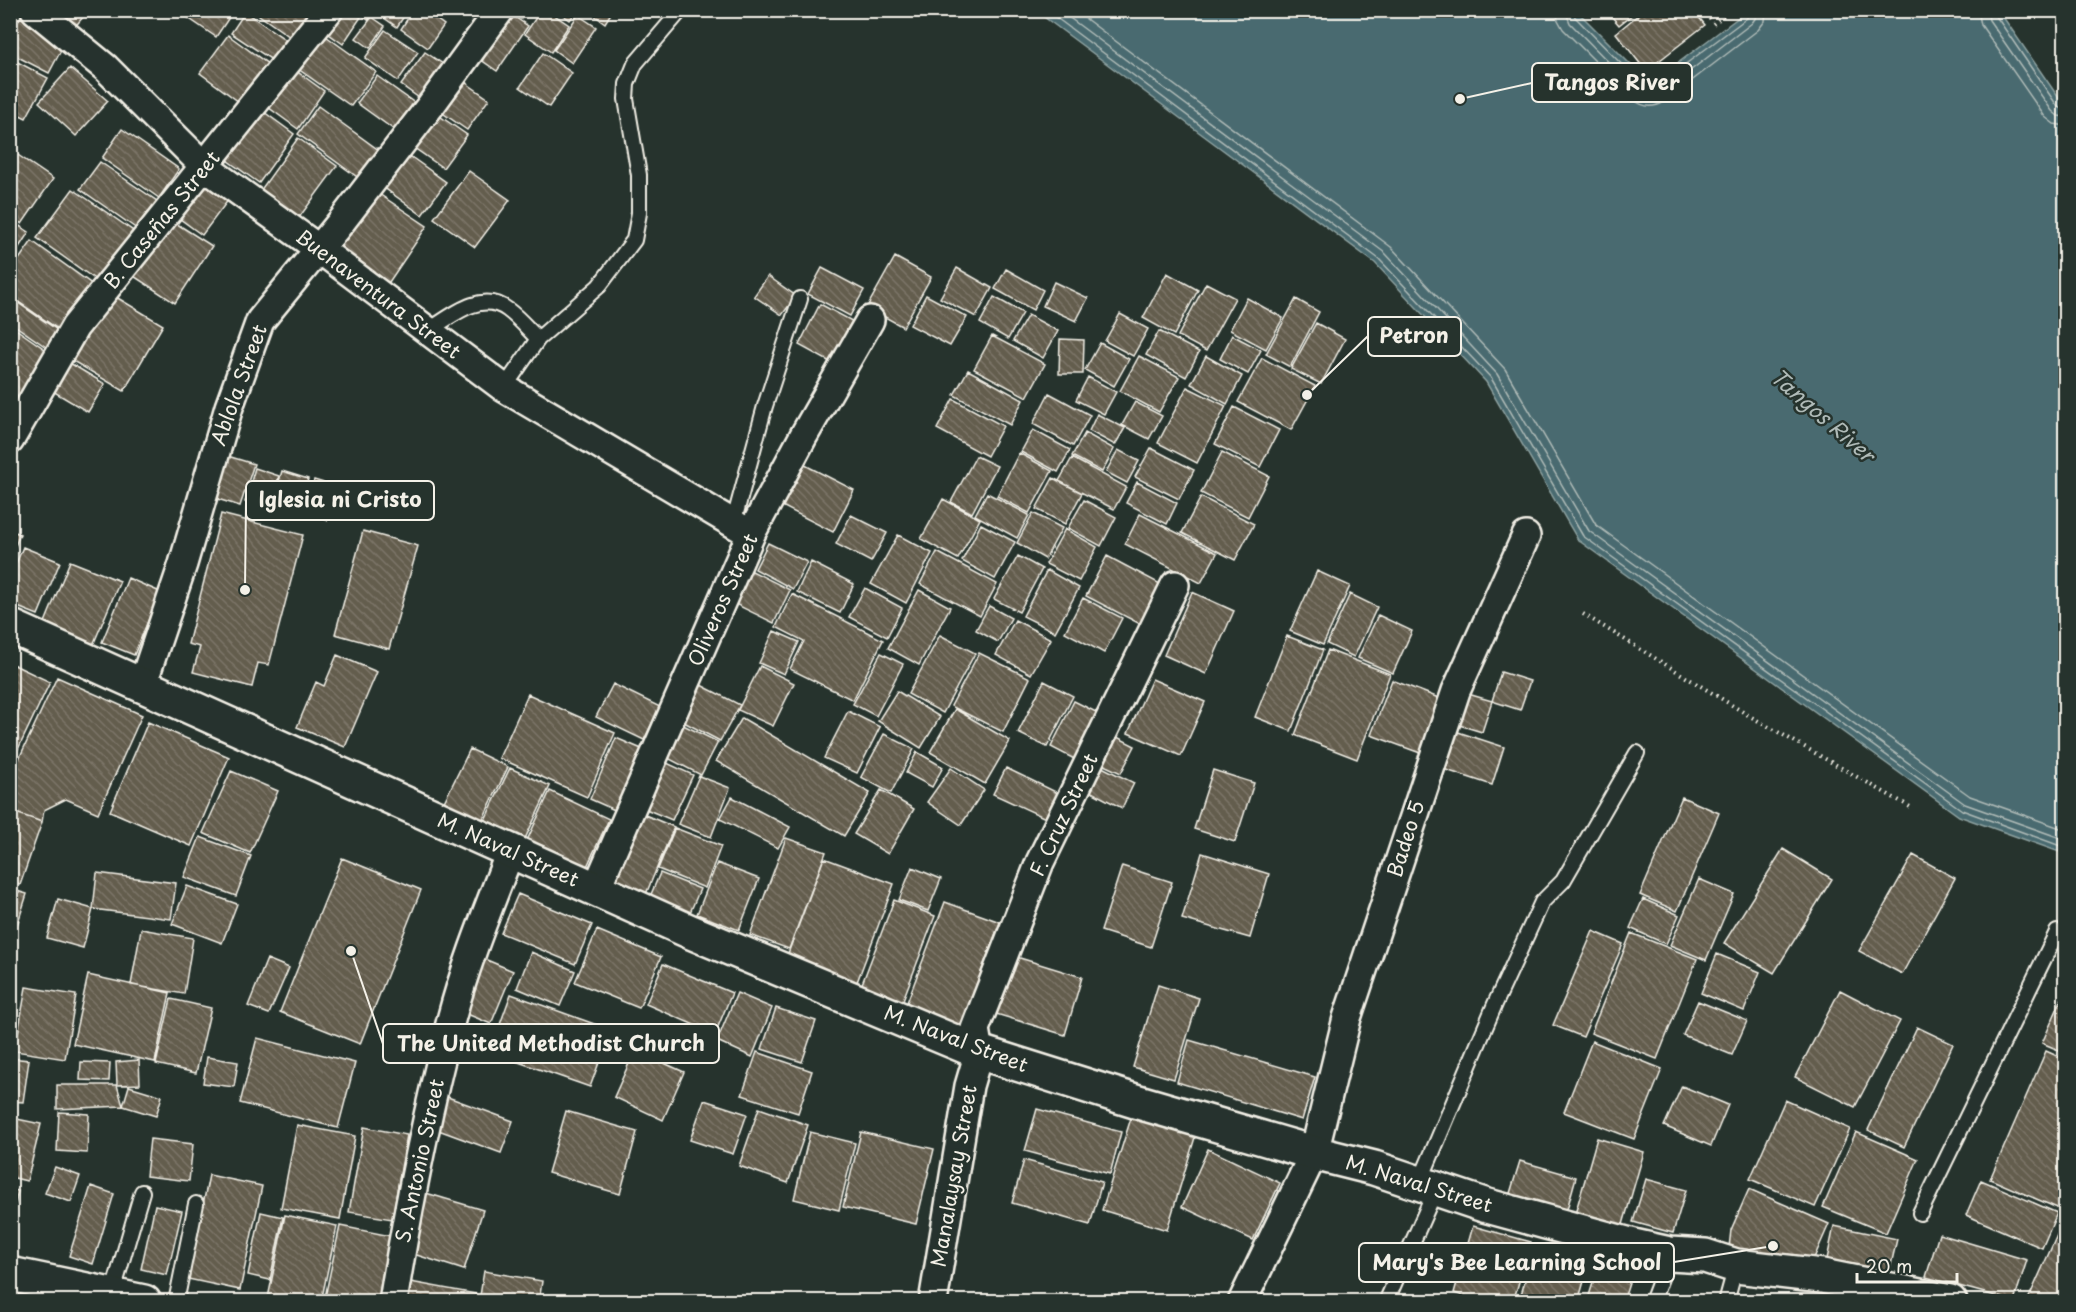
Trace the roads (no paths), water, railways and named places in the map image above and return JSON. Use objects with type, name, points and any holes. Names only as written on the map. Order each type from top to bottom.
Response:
[{"type":"main road","name":"M. Naval Street","points":[[10,626],[691,932],[979,1052],[1136,1101],[1314,1153],[1374,1168],[1484,1205],[1634,1246],[1670,1254],[1705,1256],[1736,1266],[1903,1287],[1950,1302]]},
{"type":"main road","points":[[10,1274],[144,1302]]},
{"type":"street","name":"Buenaventura Street","points":[[35,10],[106,68],[205,167],[319,249],[504,388],[742,529]]},
{"type":"street","name":"B. Caseñas Street","points":[[10,440],[75,327],[329,10]]},
{"type":"street","name":"Ablola Street","points":[[142,686],[183,564],[229,407],[260,321],[431,105],[500,10]]},
{"type":"street","name":"Oliveros Street","points":[[596,889],[742,529],[804,435],[870,320]]},
{"type":"street","name":"Badeo 5","points":[[1242,1302],[1314,1153],[1347,1018],[1456,691],[1526,536]]},
{"type":"street","name":"F. Cruz Street","points":[[979,1052],[975,1029],[1040,862],[1175,585]]},
{"type":"street","name":"S. Antonio Street","points":[[393,1302],[404,1230],[451,1018],[475,945],[510,852]]},
{"type":"street","name":"Manalaysay Street","points":[[933,1302],[969,1086],[979,1052]]},
{"type":"lane","points":[[504,388],[538,339],[599,286],[634,240],[639,213],[639,175],[626,99],[627,84],[635,64],[681,10]]},
{"type":"lane","points":[[742,529],[765,406],[800,299]]},
{"type":"lane","points":[[428,331],[466,306],[496,304],[506,308],[538,339]]},
{"type":"lane","points":[[1386,1302],[1495,1005],[1542,902],[1563,881],[1637,753]]},
{"type":"lane","points":[[1920,1213],[2057,932]]},
{"type":"lane","points":[[112,1295],[142,1192]]},
{"type":"lane","points":[[176,1302],[196,1204]]},
{"type":"lane","points":[[1652,1302],[1670,1254]]},
{"type":"lane","points":[[1726,1302],[1736,1266]]},
{"type":"water","points":[[1036,11],[1577,11],[1650,84],[1747,11],[1999,11],[2065,107],[2065,854],[1959,816],[1578,540],[1486,382],[1375,263]]},
{"type":"place","name":"Tangos River","points":[[1460,99]]},
{"type":"place","name":"Petron","points":[[1307,395]]},
{"type":"place","name":"Iglesia ni Cristo","points":[[245,590]]},
{"type":"place","name":"The United Methodist Church","points":[[351,951]]},
{"type":"place","name":"Mary's Bee Learning School","points":[[1773,1246]]}]
